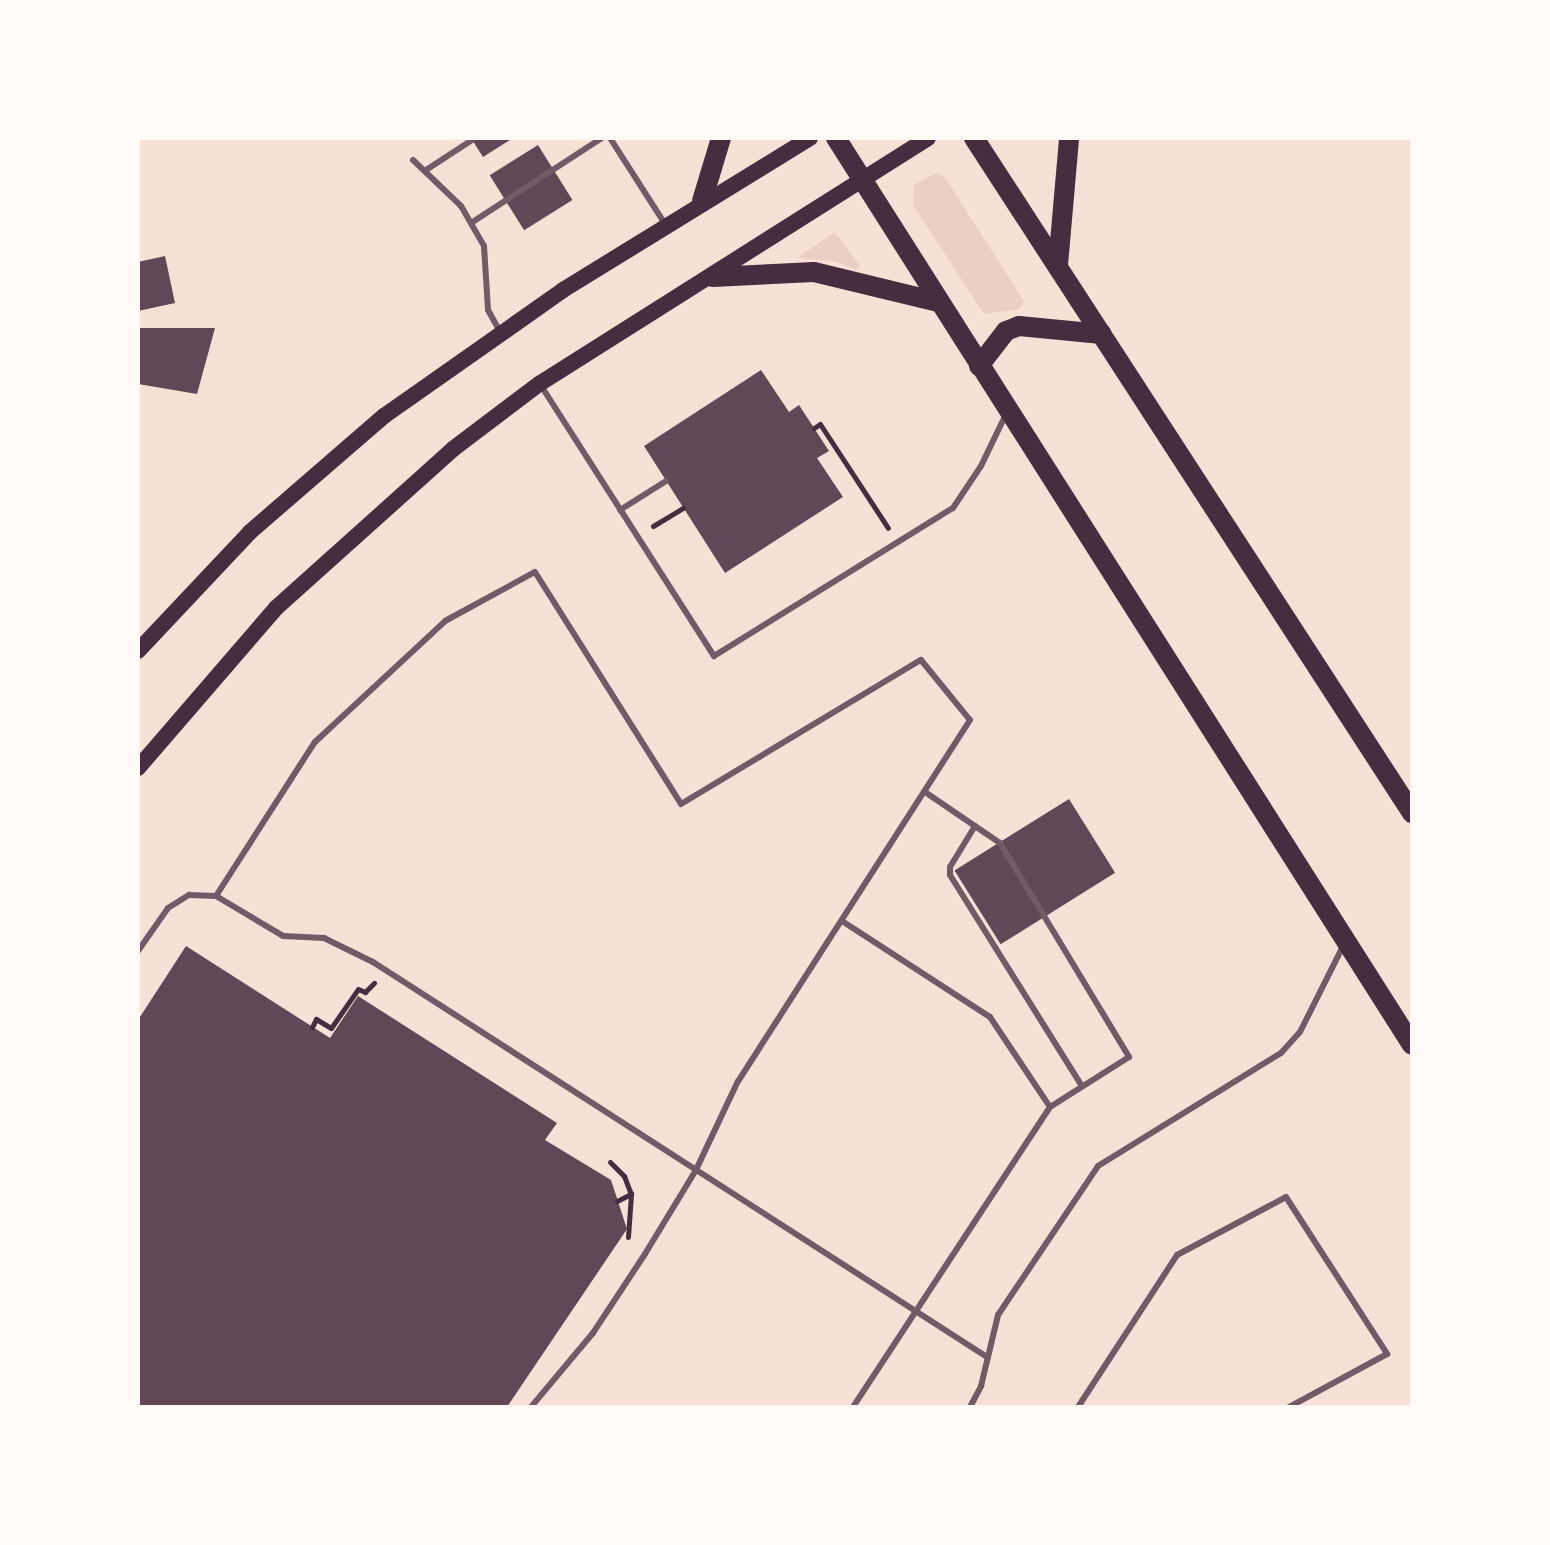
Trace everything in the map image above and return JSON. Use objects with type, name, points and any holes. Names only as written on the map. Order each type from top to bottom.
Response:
[{"type":"main road","points":[[702,201],[721,138]]},
{"type":"main road","points":[[138,651],[240,542],[310,477],[384,416],[500,332],[665,224],[810,138]]},
{"type":"main road","points":[[836,138],[1412,1045]]},
{"type":"main road","points":[[138,768],[248,637],[337,548],[424,472],[539,384],[713,277],[928,138]]},
{"type":"main road","points":[[974,138],[1412,813]]},
{"type":"main road","points":[[1058,265],[1069,138]]},
{"type":"main road","points":[[713,277],[814,272],[938,302]]},
{"type":"main road","points":[[979,366],[1006,331],[1019,326],[1102,334]]},
{"type":"lane","points":[[471,223],[602,138]]},
{"type":"lane","points":[[610,138],[665,224]]},
{"type":"lane","points":[[426,170],[472,140]]},
{"type":"lane","points":[[413,160],[426,170],[471,223],[484,246],[488,310],[500,332]]},
{"type":"lane","points":[[539,384],[714,656],[953,508],[981,466],[1008,411]]},
{"type":"lane","points":[[620,510],[666,481]]},
{"type":"lane","points":[[216,896],[315,742],[445,621],[535,572],[681,804],[921,660],[970,720],[738,1081],[696,1170],[593,1333],[531,1407]]},
{"type":"lane","points":[[853,1407],[1050,1107],[1129,1057],[1000,843],[925,792]]},
{"type":"lane","points":[[975,826],[950,867],[950,875],[1082,1086]]},
{"type":"lane","points":[[138,951],[168,908],[189,895],[216,896],[283,936],[324,938],[373,962],[987,1357]]},
{"type":"lane","points":[[842,921],[990,1017],[1050,1107]]},
{"type":"lane","points":[[970,1407],[981,1386],[998,1315],[1098,1166],[1292,1043],[1346,941]]},
{"type":"lane","points":[[1078,1407],[1177,1255],[1286,1197],[1387,1354],[1289,1407]]},
{"type":"path","points":[[814,428],[820,424],[897,543]]},
{"type":"path","points":[[668,517],[683,508]]},
{"type":"path","points":[[312,1027],[316,1019],[331,1028],[358,989],[365,992]]},
{"type":"path","points":[[610,1162],[624,1176],[631,1194],[631,1232],[626,1242]]},
{"type":"path","points":[[617,1201],[631,1194]]},
{"type":"shaded area","points":[[936,173],[944,176],[1024,301],[1019,309],[984,314],[913,205],[914,185]]},
{"type":"shaded area","points":[[835,232],[860,266],[856,270],[836,262],[797,258]]},
{"type":"building","points":[[471,138],[513,138],[483,157]]},
{"type":"building","points":[[538,145],[572,200],[524,230],[490,175]]},
{"type":"building","points":[[165,256],[175,303],[138,311],[138,262]]},
{"type":"building","points":[[138,328],[215,328],[197,394],[138,384]]},
{"type":"building","points":[[761,370],[789,412],[799,405],[829,451],[817,458],[843,497],[725,573],[644,446]]},
{"type":"building","points":[[1069,799],[1115,873],[1001,944],[955,871]]},
{"type":"building","points":[[186,946],[330,1038],[358,996],[557,1123],[545,1140],[611,1180],[627,1229],[507,1407],[138,1407],[138,1020]]}]
